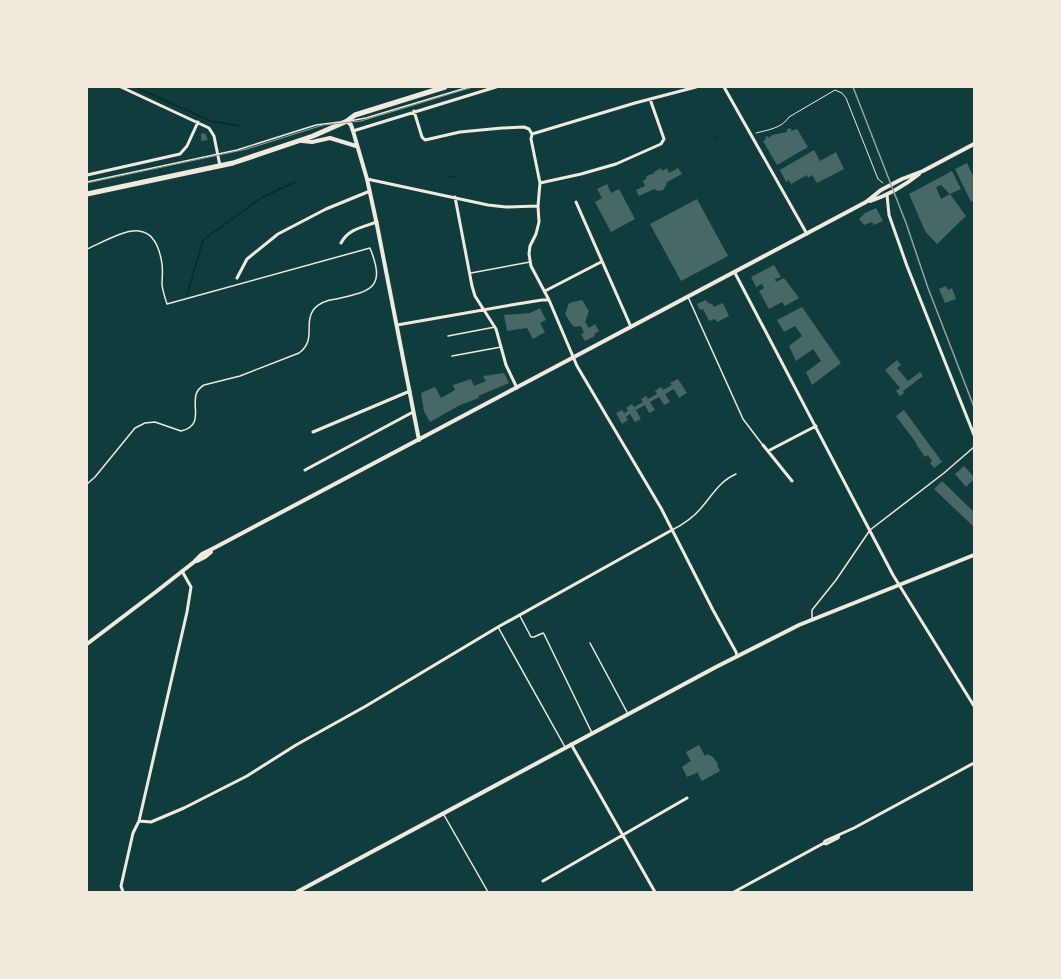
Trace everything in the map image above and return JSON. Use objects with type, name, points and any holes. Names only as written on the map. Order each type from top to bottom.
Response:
[{"type":"main road","points":[[87,194],[220,166],[289,145],[347,121],[355,115],[434,89],[446,87]]},
{"type":"street","points":[[121,87],[208,127],[212,132],[220,166]]},
{"type":"street","points":[[353,131],[496,87]]},
{"type":"street","points":[[532,134],[696,87]]},
{"type":"street","points":[[724,87],[807,234]]},
{"type":"street","points":[[540,183],[581,174],[616,164],[661,144],[664,139],[650,99]]},
{"type":"street","points":[[414,111],[422,137],[425,140],[460,132],[502,128],[524,127],[532,134],[531,139],[540,183],[538,206],[539,222],[536,234],[530,246],[530,262],[545,291],[573,358],[672,530],[737,656]]},
{"type":"street","points":[[347,121],[353,131],[356,146],[367,179],[377,222],[410,390],[418,440]]},
{"type":"street","points":[[87,175],[180,154],[187,146],[198,122]]},
{"type":"street","points":[[302,140],[312,142],[330,138],[356,146]]},
{"type":"street","points":[[87,644],[194,562],[205,557],[216,548],[735,273],[866,202],[902,179],[923,171],[974,144]]},
{"type":"street","points":[[866,202],[888,195],[904,186],[923,171]]},
{"type":"street","points":[[367,179],[506,208],[538,206]]},
{"type":"street","points":[[236,278],[247,259],[278,234],[326,209],[370,191]]},
{"type":"street","points":[[888,195],[889,215],[907,266],[974,435]]},
{"type":"street","points":[[455,197],[469,273],[475,296],[495,327],[506,365],[517,388]]},
{"type":"street","points":[[576,202],[601,262],[631,327]]},
{"type":"street","points":[[342,243],[343,239],[349,232],[377,222]]},
{"type":"street","points":[[545,291],[601,262]]},
{"type":"street","points":[[735,273],[870,530],[900,584],[974,706]]},
{"type":"street","points":[[397,325],[549,300]]},
{"type":"street","points":[[313,432],[410,390]]},
{"type":"street","points":[[305,470],[413,412]]},
{"type":"street","points":[[768,451],[816,426]]},
{"type":"street","points":[[763,445],[792,481]]},
{"type":"street","points":[[139,821],[146,823],[151,822],[184,808],[247,776],[296,745],[366,706],[498,627],[672,530]]},
{"type":"street","points":[[297,892],[570,744],[737,656],[812,619],[974,555]]},
{"type":"street","points":[[123,892],[121,886],[134,833],[139,821],[187,612],[191,587],[182,572]]},
{"type":"street","points":[[570,744],[655,892]]},
{"type":"street","points":[[734,892],[824,843],[826,844],[838,838],[839,835],[974,763]]},
{"type":"street","points":[[543,881],[687,798]]},
{"type":"lane","points":[[87,182],[246,148],[323,123],[366,118],[468,87]]},
{"type":"lane","points":[[87,249],[129,232],[140,231],[147,233],[155,242],[160,254],[162,286],[167,304],[370,248],[374,257],[377,275],[374,285],[368,290],[352,296],[327,301],[316,307],[310,317],[309,341],[306,348],[299,353],[240,376],[200,387],[194,396],[196,418],[189,428],[180,431],[155,422],[145,423],[135,428],[95,477],[87,484]]},
{"type":"lane","points":[[469,273],[530,262]]},
{"type":"lane","points":[[688,297],[743,419],[763,445]]},
{"type":"lane","points":[[448,336],[495,327]]},
{"type":"lane","points":[[452,356],[501,347]]},
{"type":"lane","points":[[812,619],[812,610],[836,580],[870,530],[944,473],[974,447]]},
{"type":"lane","points":[[672,530],[686,522],[697,513],[721,483],[736,474]]},
{"type":"lane","points":[[519,615],[531,637],[544,634],[592,733]]},
{"type":"lane","points":[[498,627],[565,747]]},
{"type":"lane","points":[[590,643],[628,714]]},
{"type":"lane","points":[[443,813],[488,892]]},
{"type":"path","points":[[752,135],[779,126],[786,122],[789,117],[835,90],[846,98],[878,179],[886,188]]},
{"type":"building","points":[[791,128],[791,131],[797,129],[808,147],[777,165],[763,141],[766,139],[765,137],[768,136],[769,138],[772,135],[787,132],[787,129]]},
{"type":"building","points":[[205,133],[208,140],[201,141],[201,134]]},
{"type":"building","points":[[814,150],[820,161],[836,152],[844,169],[817,183],[812,175],[808,178],[807,175],[791,184],[789,180],[786,182],[780,170]]},
{"type":"building","points":[[967,163],[974,178],[974,200],[971,202],[955,169]]},
{"type":"building","points":[[661,168],[662,171],[667,168],[669,173],[678,168],[682,174],[667,182],[663,190],[658,191],[654,189],[639,196],[636,190],[645,186],[643,181],[647,178],[646,176],[655,173],[654,172]]},
{"type":"building","points":[[952,171],[961,189],[950,194],[966,216],[937,244],[925,231],[909,194]],"holes":[[[941,185],[950,194],[941,199],[936,187]]]},
{"type":"building","points":[[607,184],[611,193],[619,189],[635,219],[611,232],[595,202],[602,198],[597,189]]},
{"type":"building","points":[[697,199],[728,256],[681,281],[650,224]]},
{"type":"building","points":[[876,208],[883,221],[874,225],[872,222],[864,225],[859,219],[865,213]]},
{"type":"building","points":[[774,265],[781,277],[775,279],[776,282],[784,278],[799,298],[785,306],[782,302],[769,309],[759,291],[764,288],[762,284],[756,287],[751,277]]},
{"type":"building","points":[[946,286],[948,290],[952,288],[956,299],[945,303],[939,289]]},
{"type":"building","points":[[582,300],[589,311],[585,322],[589,328],[595,324],[599,331],[594,334],[595,336],[585,341],[581,334],[584,333],[581,326],[574,327],[565,314],[569,303]]},
{"type":"building","points":[[706,300],[714,307],[723,303],[729,316],[717,322],[715,319],[709,321],[703,309],[700,310],[697,304]]},
{"type":"building","points":[[802,307],[841,363],[812,385],[806,372],[821,361],[813,349],[796,361],[789,346],[802,336],[795,326],[784,332],[777,320]]},
{"type":"building","points":[[540,308],[546,320],[540,323],[545,332],[533,339],[527,328],[507,331],[504,315],[530,313]]},
{"type":"building","points":[[897,360],[901,365],[897,368],[908,381],[920,372],[923,376],[903,391],[904,393],[900,396],[896,391],[900,388],[885,370]]},
{"type":"building","points":[[504,373],[509,383],[478,396],[479,398],[460,405],[430,422],[424,411],[421,393],[435,387],[441,398],[455,390],[453,385],[471,379],[474,386],[486,381],[483,376]]},
{"type":"building","points":[[678,379],[687,393],[679,398],[674,389],[665,394],[670,402],[664,405],[659,397],[650,402],[655,410],[649,413],[645,405],[636,410],[641,419],[635,422],[630,414],[626,417],[628,420],[622,424],[616,413],[622,410],[624,413],[628,411],[626,408],[632,404],[634,407],[643,402],[641,399],[646,396],[648,399],[657,394],[655,391],[661,387],[663,390],[672,385],[670,383]]},
{"type":"building","points":[[904,410],[942,462],[934,468],[930,463],[932,461],[928,455],[925,457],[896,416]]},
{"type":"building","points":[[964,466],[974,477],[974,479],[966,487],[955,474]]},
{"type":"building","points":[[942,481],[974,512],[974,527],[934,489]]},
{"type":"building","points":[[699,745],[705,756],[707,754],[713,757],[718,764],[717,765],[720,771],[702,781],[698,774],[699,772],[687,777],[682,767],[692,760],[690,760],[686,752]]},
{"type":"waterway","points":[[135,87],[211,121],[240,126]]},
{"type":"waterway","points":[[448,176],[457,177]]},
{"type":"waterway","points":[[187,295],[203,240],[261,198],[295,182]]},
{"type":"tram line","points":[[87,183],[247,149],[323,125],[361,121],[473,87]]},
{"type":"railway","points":[[853,87],[906,223],[928,288],[974,407]]}]
